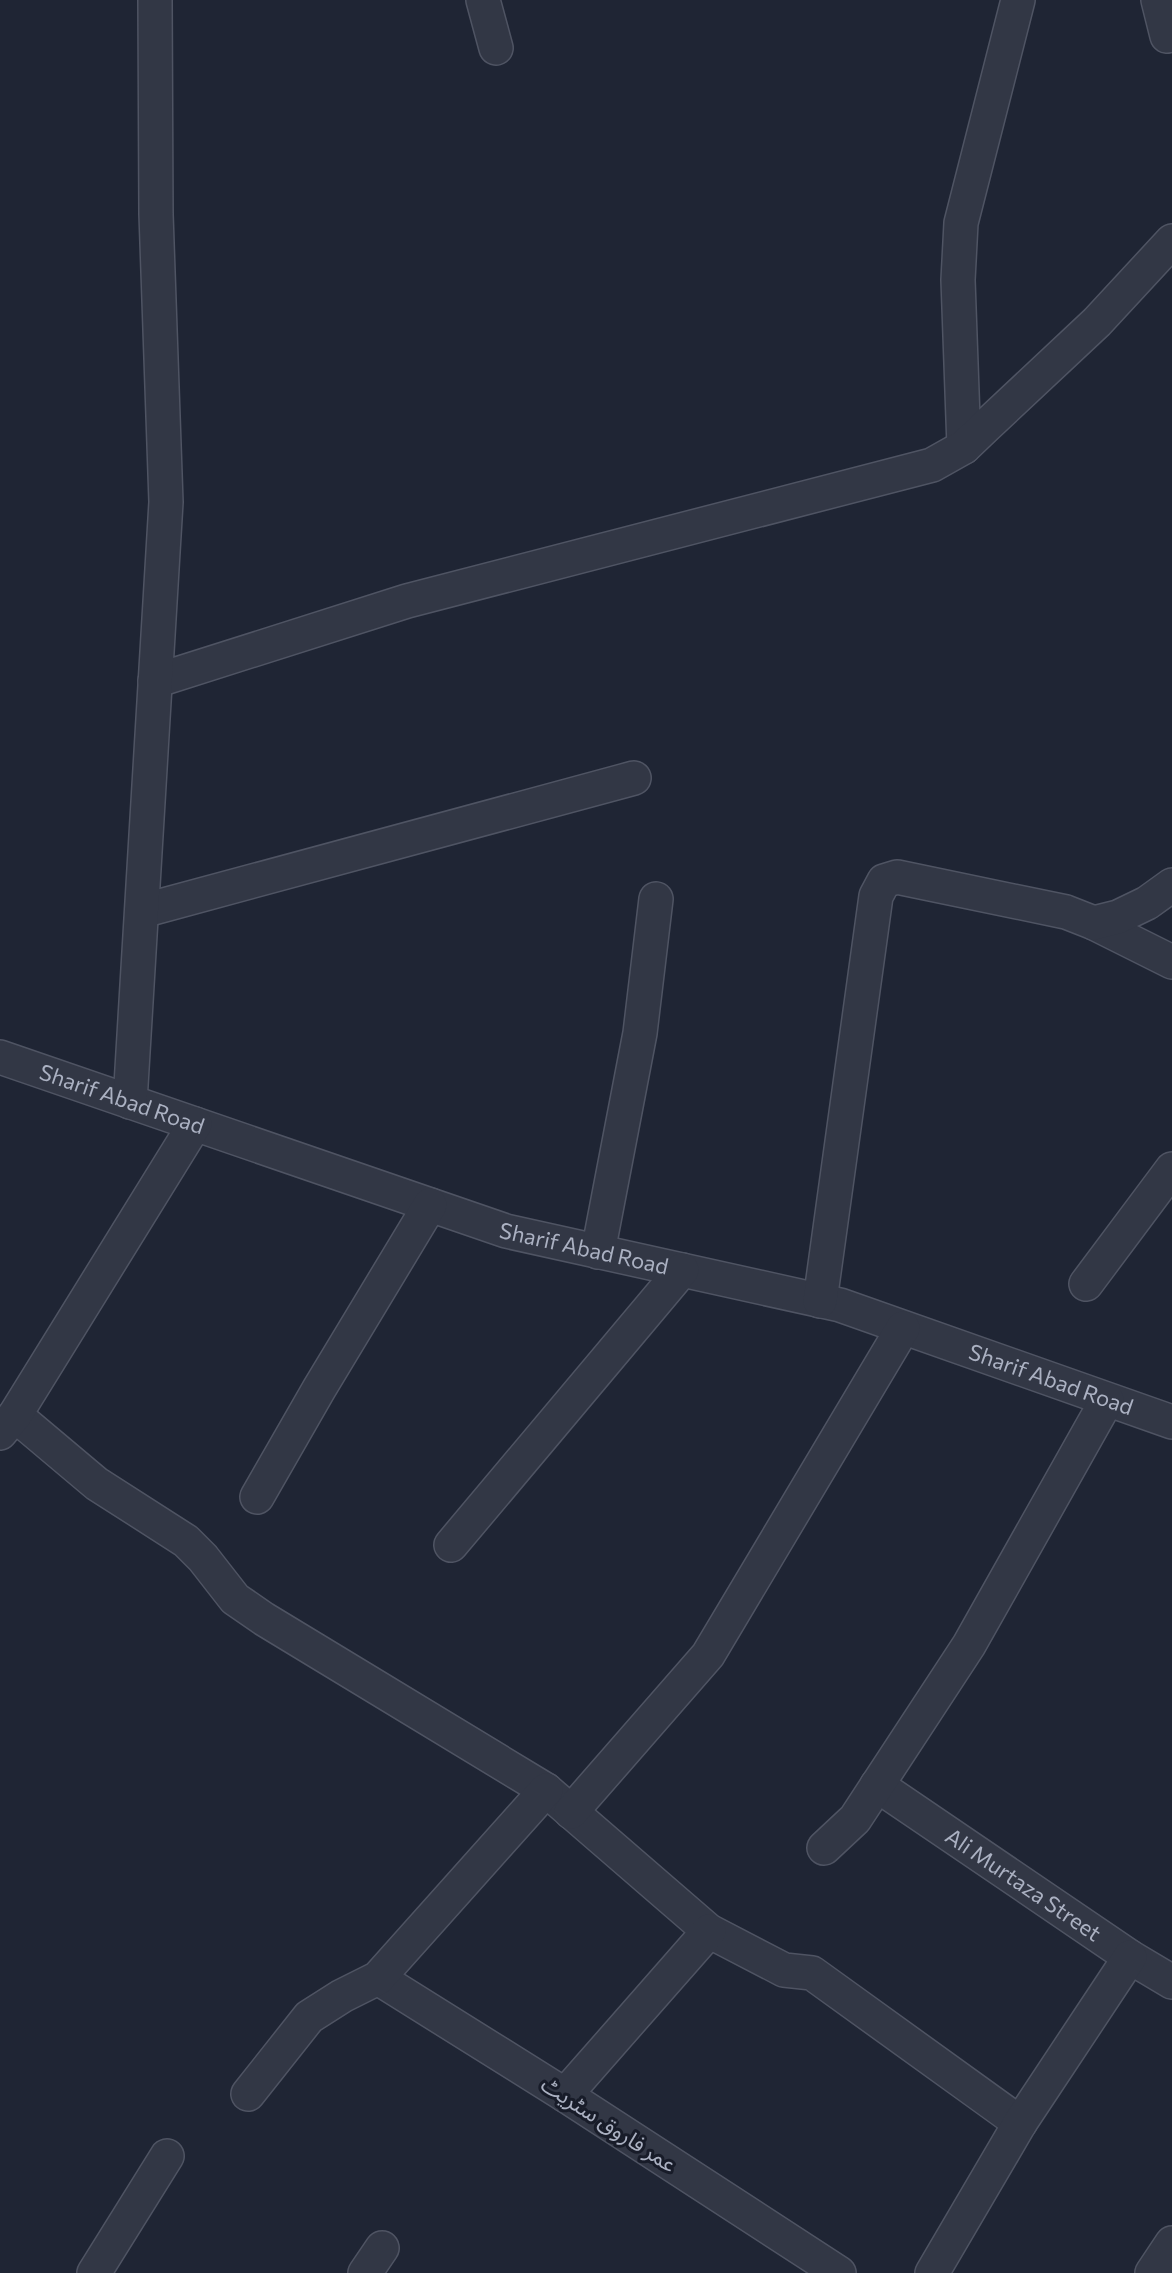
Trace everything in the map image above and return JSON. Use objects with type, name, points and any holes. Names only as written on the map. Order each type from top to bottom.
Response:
[{"type":"street","points":[[130,1102],[166,502],[156,214],[155,0]]},
{"type":"street","points":[[483,0],[496,48]]},
{"type":"street","points":[[964,447],[958,280],[961,223],[1018,0]]},
{"type":"street","points":[[1158,0],[1167,36]]},
{"type":"street","points":[[155,681],[407,601],[932,465],[964,447],[1097,322],[1172,241]]},
{"type":"street","points":[[142,911],[634,778]]},
{"type":"street","points":[[820,1301],[876,896],[884,881],[897,877],[1066,912],[1094,923],[1172,962]]},
{"type":"street","points":[[1094,923],[1118,918],[1147,903],[1172,885]]},
{"type":"street","points":[[598,1252],[640,1033],[656,898]]},
{"type":"street","name":"Sharif Abad Road","points":[[0,1057],[506,1231],[840,1305],[1172,1422]]},
{"type":"street","points":[[195,1124],[8,1424],[186,1541],[203,1558],[235,1599],[264,1619],[546,1791],[709,1931],[784,1970],[812,1973],[1020,2123]]},
{"type":"street","points":[[1086,1284],[1172,1169]]},
{"type":"street","points":[[257,1497],[430,1205]]},
{"type":"street","points":[[451,1545],[682,1270]]},
{"type":"street","points":[[571,1812],[708,1655],[903,1328]]},
{"type":"street","points":[[824,1848],[855,1819],[969,1645],[1107,1400]]},
{"type":"street","name":"Ali Murtaza Street","points":[[877,1785],[1130,1957],[1172,1982]]},
{"type":"street","points":[[248,2094],[309,2017],[342,1996],[378,1978],[546,1791]]},
{"type":"street","points":[[565,2095],[709,1931]]},
{"type":"street","points":[[932,2273],[1020,2123],[1130,1957]]},
{"type":"street","name":"عمر فاروق سٹریٹ","points":[[378,1978],[565,2095],[839,2273]]},
{"type":"street","points":[[94,2273],[167,2156]]},
{"type":"street","points":[[1152,2273],[1172,2243]]}]
